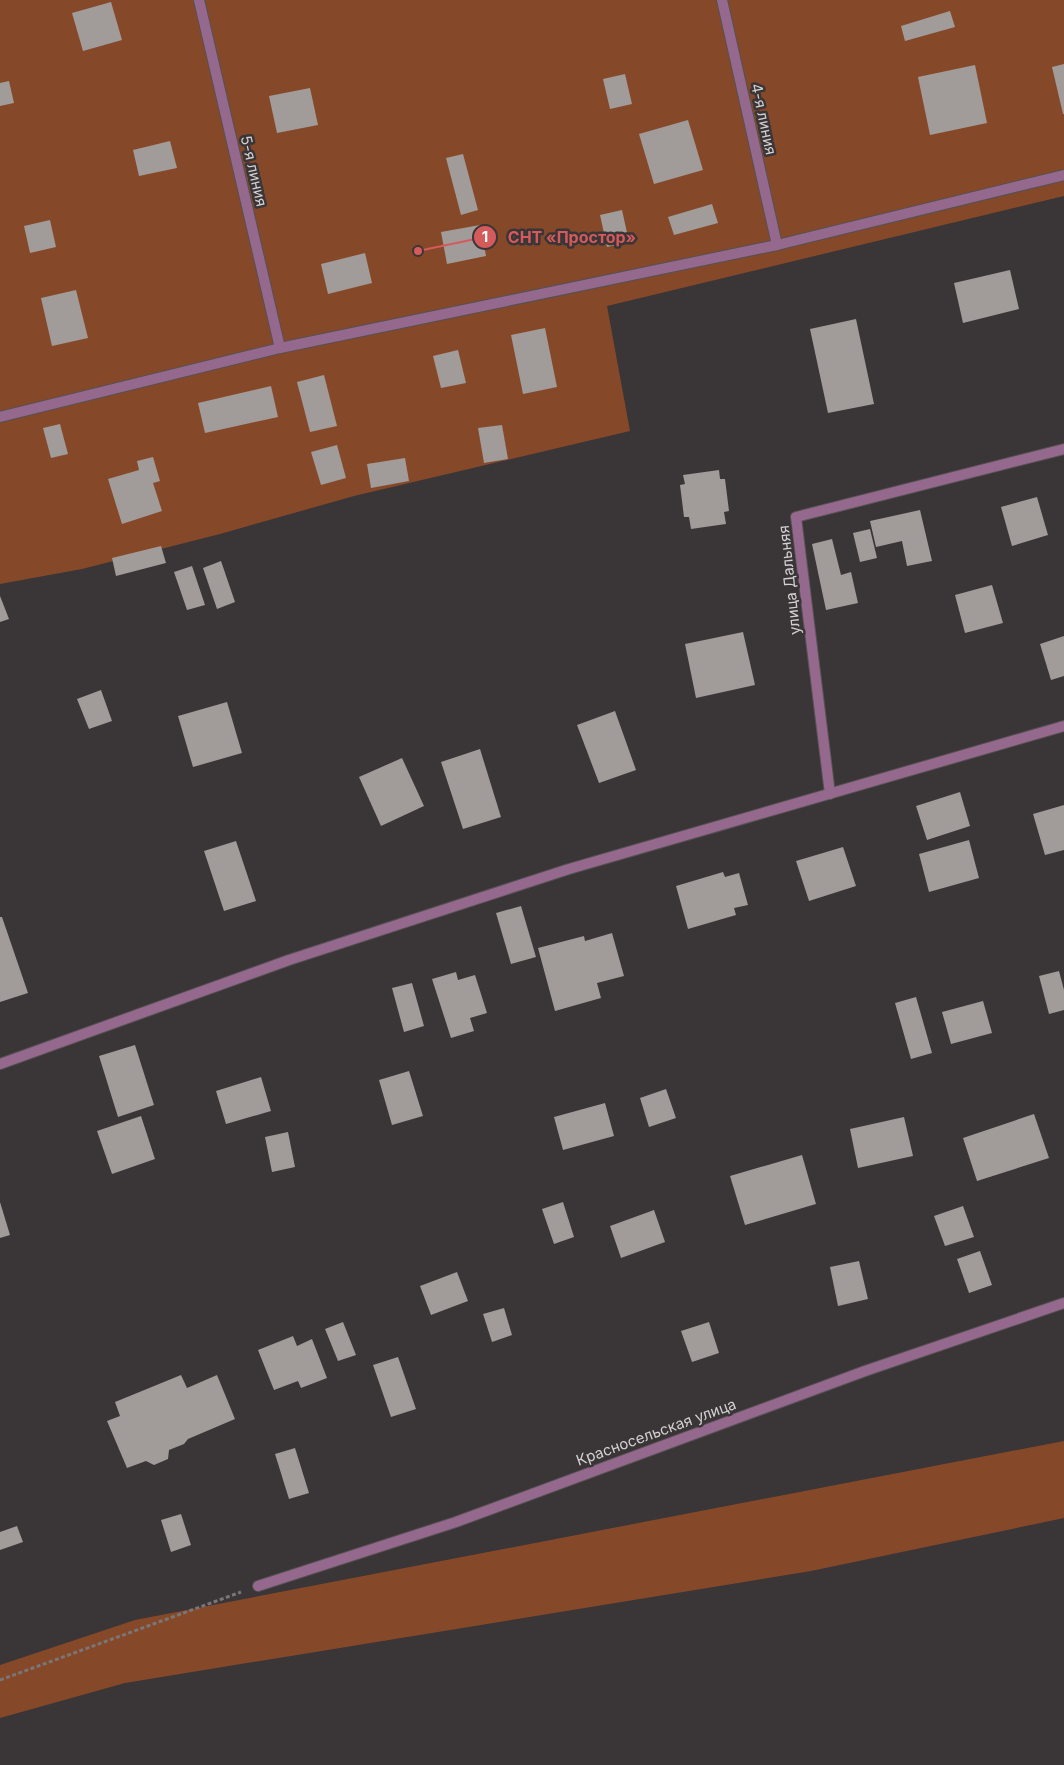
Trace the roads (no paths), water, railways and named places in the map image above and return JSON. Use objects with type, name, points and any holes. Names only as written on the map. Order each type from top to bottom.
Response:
[{"type":"street","name":"5-я линия","points":[[199,0],[280,348]]},
{"type":"street","name":"4-я линия","points":[[722,0],[777,245]]},
{"type":"street","points":[[0,418],[280,348],[777,245],[1064,175]]},
{"type":"street","name":"улица Дальняя","points":[[830,794],[796,517],[1064,449]]},
{"type":"street","points":[[0,1064],[289,960],[541,878],[1064,726]]},
{"type":"street","name":"Красносельская улица","points":[[258,1586],[456,1522],[865,1371],[1064,1303]]},
{"type":"place","name":"СНТ «Простор»","points":[[418,251]]}]
